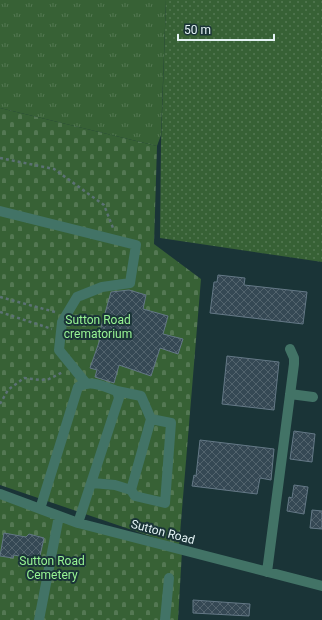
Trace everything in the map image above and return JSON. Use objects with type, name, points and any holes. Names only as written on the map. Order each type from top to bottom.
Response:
[{"type":"street","points":[[0,212],[136,245],[130,283],[102,287],[77,297],[62,322],[59,350],[85,382],[141,396],[151,418],[131,490]]},
{"type":"street","points":[[267,572],[294,358],[290,349]]},
{"type":"street","points":[[40,509],[78,386],[85,382]]},
{"type":"street","points":[[78,523],[119,398],[117,391]]},
{"type":"street","points":[[290,394],[314,397]]},
{"type":"street","points":[[92,483],[115,485],[131,490],[135,496],[165,503],[171,423],[151,418]]},
{"type":"street","name":"Sutton Road","points":[[0,494],[78,523],[322,586]]},
{"type":"street","points":[[39,620],[59,516]]},
{"type":"street","points":[[165,620],[169,578]]},
{"type":"path","points":[[0,158],[54,169],[104,205],[112,220],[114,232]]},
{"type":"path","points":[[0,296],[61,314]]},
{"type":"path","points":[[0,312],[56,330]]},
{"type":"path","points":[[0,404],[8,390],[24,378],[41,380],[49,379],[64,371]]},
{"type":"green space","points":[[0,0],[166,0],[161,135],[157,146],[0,108]]},
{"type":"green space","points":[[166,0],[322,0],[322,262],[160,238],[161,143]]},
{"type":"green space","name":"Sutton Road crematorium","points":[[0,108],[157,146],[154,244],[201,279],[179,546],[0,485]]},
{"type":"green space","name":"Sutton Road Cemetery","points":[[0,494],[182,551],[178,620],[0,620]]},
{"type":"building","points":[[218,275],[245,278],[244,285],[307,292],[303,324],[210,313],[214,282],[217,282]]},
{"type":"building","points":[[129,290],[146,295],[143,309],[168,316],[163,334],[183,339],[178,354],[160,348],[151,376],[119,365],[114,383],[95,377],[97,370],[90,368],[103,331],[100,331],[111,292]]},
{"type":"building","points":[[227,356],[279,362],[274,410],[222,404]]},
{"type":"building","points":[[294,431],[315,434],[312,462],[290,459]]},
{"type":"building","points":[[200,440],[274,449],[271,480],[260,478],[257,494],[192,486],[194,475],[196,476]]},
{"type":"building","points":[[294,485],[308,487],[304,514],[287,511],[289,497],[292,498]]},
{"type":"building","points":[[312,510],[322,511],[322,529],[310,528]]},
{"type":"building","points":[[4,533],[26,537],[29,534],[44,538],[39,560],[14,555],[13,558],[0,556]]},
{"type":"building","points":[[193,600],[250,604],[249,616],[193,613]]}]
